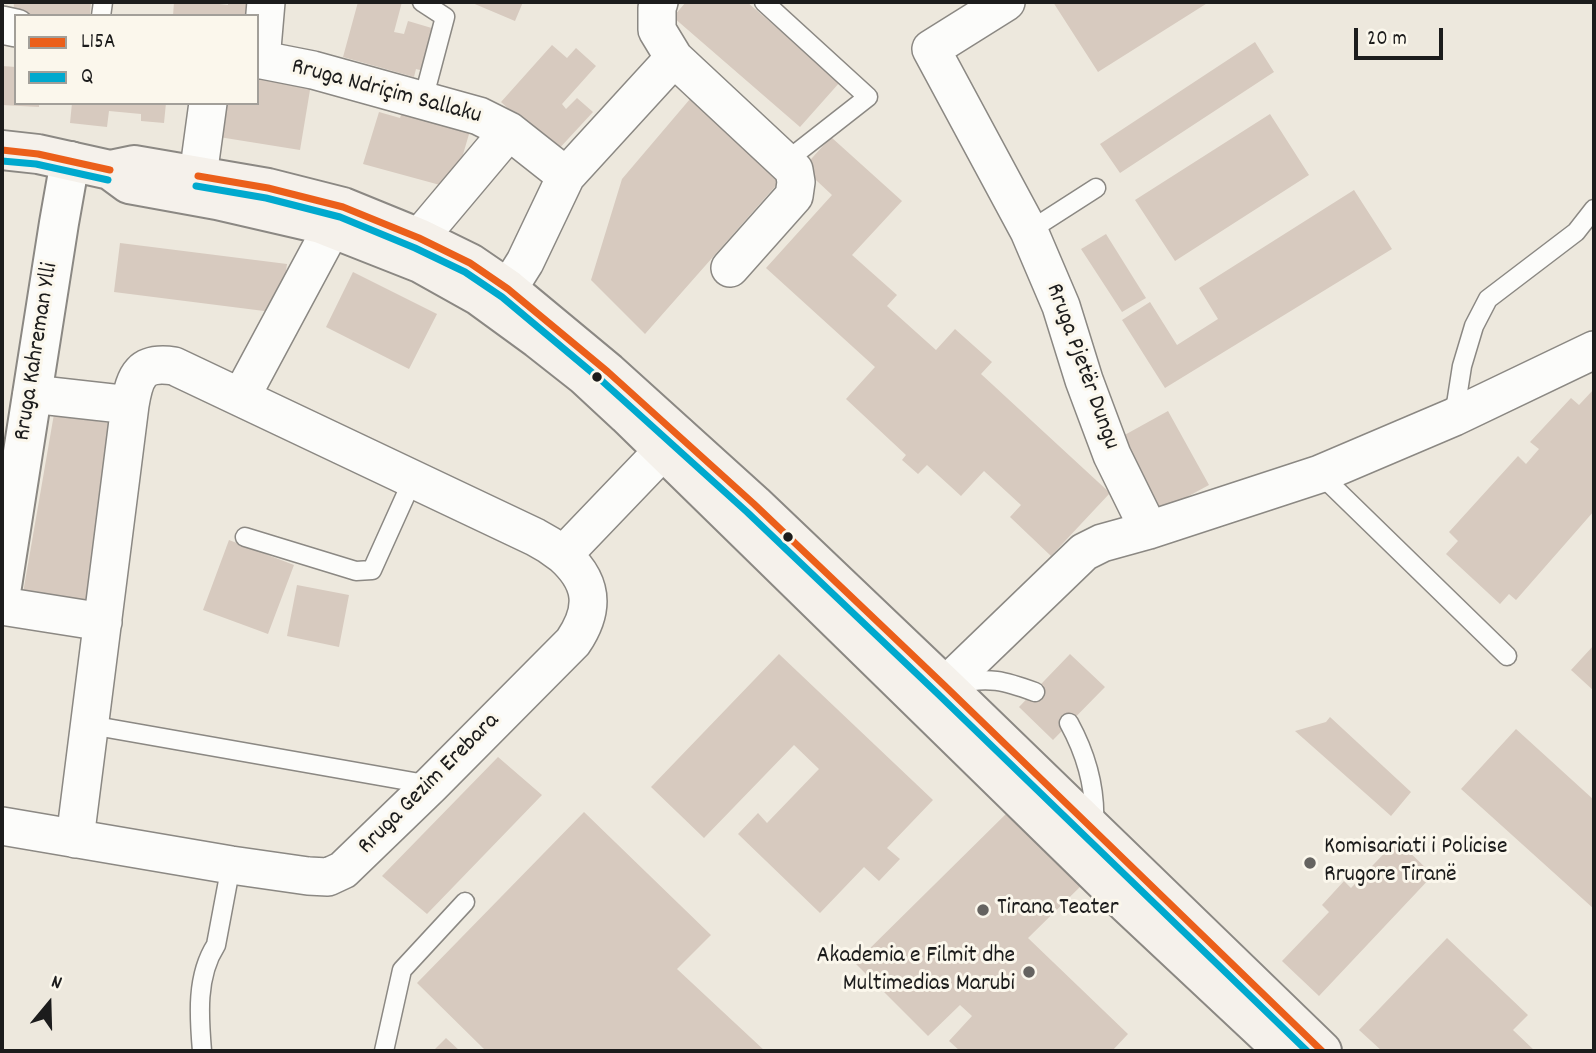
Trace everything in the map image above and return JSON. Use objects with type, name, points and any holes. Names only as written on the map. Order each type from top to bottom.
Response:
[{"type":"main road","points":[[2,150],[38,154],[110,170],[129,184],[257,208],[321,224],[337,218],[419,238],[470,263],[508,289],[608,372],[670,443],[1109,887],[1284,1051]]},
{"type":"main road","points":[[110,170],[134,165],[268,188],[337,218],[479,296],[754,504],[1322,1051]]},
{"type":"street","name":"Rruga Ndriçim Sallaku","points":[[266,2],[259,59],[313,70],[479,116],[509,131],[566,176]]},
{"type":"street","points":[[659,2],[657,30],[674,58],[794,170],[794,196],[730,268]]},
{"type":"street","name":"Rruga Pjetër Dungu","points":[[1006,2],[932,49],[1029,231],[1061,306],[1084,380],[1112,455],[1149,530]]},
{"type":"street","points":[[508,289],[525,262],[566,176],[674,58]]},
{"type":"street","points":[[198,176],[208,105]]},
{"type":"street","name":"Rruga Ndriçim Sallaku","points":[[419,238],[509,131]]},
{"type":"street","name":"Rruga Kahreman Ylli","points":[[2,586],[70,161]]},
{"type":"street","points":[[242,397],[337,218]]},
{"type":"street","points":[[945,686],[1084,552],[1102,543],[1320,474],[1454,417],[1594,350]]},
{"type":"street","points":[[75,839],[133,387],[146,368],[159,364],[174,366],[535,537],[563,555],[670,443]]},
{"type":"street","points":[[32,394],[131,405]]},
{"type":"street","name":"Rruga Gezim Erebara","points":[[2,826],[308,876],[328,877],[343,870],[573,642],[583,628],[588,611],[583,579],[563,555]]},
{"type":"street","points":[[2,606],[103,622]]},
{"type":"lane","points":[[422,2],[445,17],[423,100]]},
{"type":"lane","points":[[764,2],[868,97],[785,162]]},
{"type":"lane","points":[[1029,231],[1096,188]]},
{"type":"lane","points":[[1454,417],[1462,366],[1474,326],[1488,299],[1576,232],[1594,209]]},
{"type":"lane","points":[[1320,474],[1507,656]]},
{"type":"lane","points":[[246,537],[356,571],[372,570],[413,479]]},
{"type":"lane","points":[[945,686],[970,680],[991,679],[1035,692]]},
{"type":"lane","points":[[1069,723],[1089,770],[1095,807],[1094,832]]},
{"type":"lane","points":[[90,725],[431,785]]},
{"type":"lane","points":[[202,1051],[202,983],[210,955],[216,945],[231,865]]},
{"type":"lane","points":[[384,1051],[402,970],[465,902]]},
{"type":"building","points":[[14,2],[91,2],[90,14],[14,14],[13,19]]},
{"type":"building","points":[[174,2],[219,2],[228,5],[228,2],[252,2],[250,14],[173,14]]},
{"type":"building","points":[[358,2],[402,2],[394,32],[404,34],[408,21],[435,29],[424,71],[416,69],[414,77],[343,57]]},
{"type":"building","points":[[470,2],[523,2],[515,21]]},
{"type":"building","points":[[686,2],[747,2],[840,82],[800,127],[673,17]]},
{"type":"building","points":[[1053,2],[1209,2],[1098,72]]},
{"type":"building","points":[[1255,42],[1274,72],[1120,173],[1100,144]]},
{"type":"building","points":[[552,45],[567,58],[576,48],[596,66],[562,104],[566,109],[577,98],[593,112],[556,152],[501,102]]},
{"type":"building","points":[[2,66],[14,67],[14,105],[39,107],[2,105]]},
{"type":"building","points":[[259,75],[311,84],[300,150],[219,137],[224,105],[259,105]]},
{"type":"building","points":[[690,99],[780,181],[645,334],[591,280],[622,179]]},
{"type":"building","points":[[72,105],[166,105],[164,123],[141,121],[141,114],[109,111],[107,127],[70,123]]},
{"type":"building","points":[[404,105],[472,124],[459,168],[440,185],[363,164],[379,112],[400,118]]},
{"type":"building","points":[[1270,114],[1309,175],[1175,261],[1135,200]]},
{"type":"building","points":[[831,137],[902,201],[852,255],[897,295],[887,306],[936,350],[955,329],[992,362],[981,374],[1110,493],[1051,556],[1010,517],[1021,505],[984,471],[961,496],[927,465],[918,474],[902,460],[906,455],[846,399],[875,367],[766,268],[832,195],[803,168]]},
{"type":"building","points":[[1354,190],[1392,249],[1165,388],[1122,320],[1150,302],[1177,345],[1218,319],[1199,288]]},
{"type":"building","points":[[1106,234],[1146,298],[1122,312],[1081,249]]},
{"type":"building","points":[[120,243],[287,264],[280,313],[114,292]]},
{"type":"building","points":[[353,272],[437,314],[409,369],[326,327]]},
{"type":"building","points":[[1594,389],[1594,511],[1516,600],[1509,594],[1500,604],[1446,554],[1458,541],[1449,532],[1518,456],[1526,464],[1539,449],[1530,442],[1571,398],[1579,405]]},
{"type":"building","points":[[1168,411],[1209,485],[1161,511],[1121,437]]},
{"type":"building","points":[[54,414],[120,425],[90,604],[23,593]]},
{"type":"building","points":[[229,540],[294,565],[268,634],[203,610]]},
{"type":"building","points":[[297,585],[349,595],[339,647],[287,636]]},
{"type":"building","points":[[1594,645],[1594,691],[1571,670]]},
{"type":"building","points":[[779,654],[933,800],[887,848],[900,859],[879,881],[864,867],[820,913],[738,834],[758,813],[767,823],[819,769],[794,745],[704,838],[651,787]]},
{"type":"building","points":[[1070,654],[1105,687],[1053,740],[1019,707]]},
{"type":"building","points":[[1330,717],[1411,792],[1391,816],[1295,731],[1326,722]]},
{"type":"building","points":[[1516,729],[1594,800],[1594,909],[1461,789]]},
{"type":"building","points":[[498,757],[542,795],[427,914],[382,876]]},
{"type":"building","name":"Tirana Teater","points":[[1012,808],[1085,882],[1028,938],[1128,1034],[1112,1051],[960,1051],[949,1041],[972,1016],[960,1005],[928,1036],[855,963]]},
{"type":"building","points":[[584,812],[711,935],[677,969],[765,1051],[486,1051],[417,983]]},
{"type":"building","points":[[1397,840],[1433,875],[1319,996],[1282,961],[1329,912],[1322,905],[1344,881],[1351,888]]},
{"type":"building","points":[[1447,938],[1528,1015],[1513,1030],[1535,1051],[1382,1051],[1359,1030]]},
{"type":"building","points":[[446,1038],[460,1051],[433,1051]]},
{"type":"transit line","name":"L15A","points":[[2,150],[38,154],[110,170]]},
{"type":"transit line","name":"Q","points":[[2,161],[36,164],[108,180]]},
{"type":"transit line","name":"L15A","points":[[198,176],[268,188],[343,207],[419,238],[470,263],[508,289],[608,372],[754,504],[1322,1051]]},
{"type":"transit line","name":"Q","points":[[196,186],[266,198],[340,217],[465,272],[502,297],[601,380],[747,512],[1307,1051]]},
{"type":"place","name":"Komisariati i Policise Rrugore Tiranë","points":[[1310,863]]},
{"type":"place","name":"Tirana Teater","points":[[983,910]]},
{"type":"place","name":"Akademia e Filmit dhe Multimedias Marubi","points":[[1029,972]]}]
